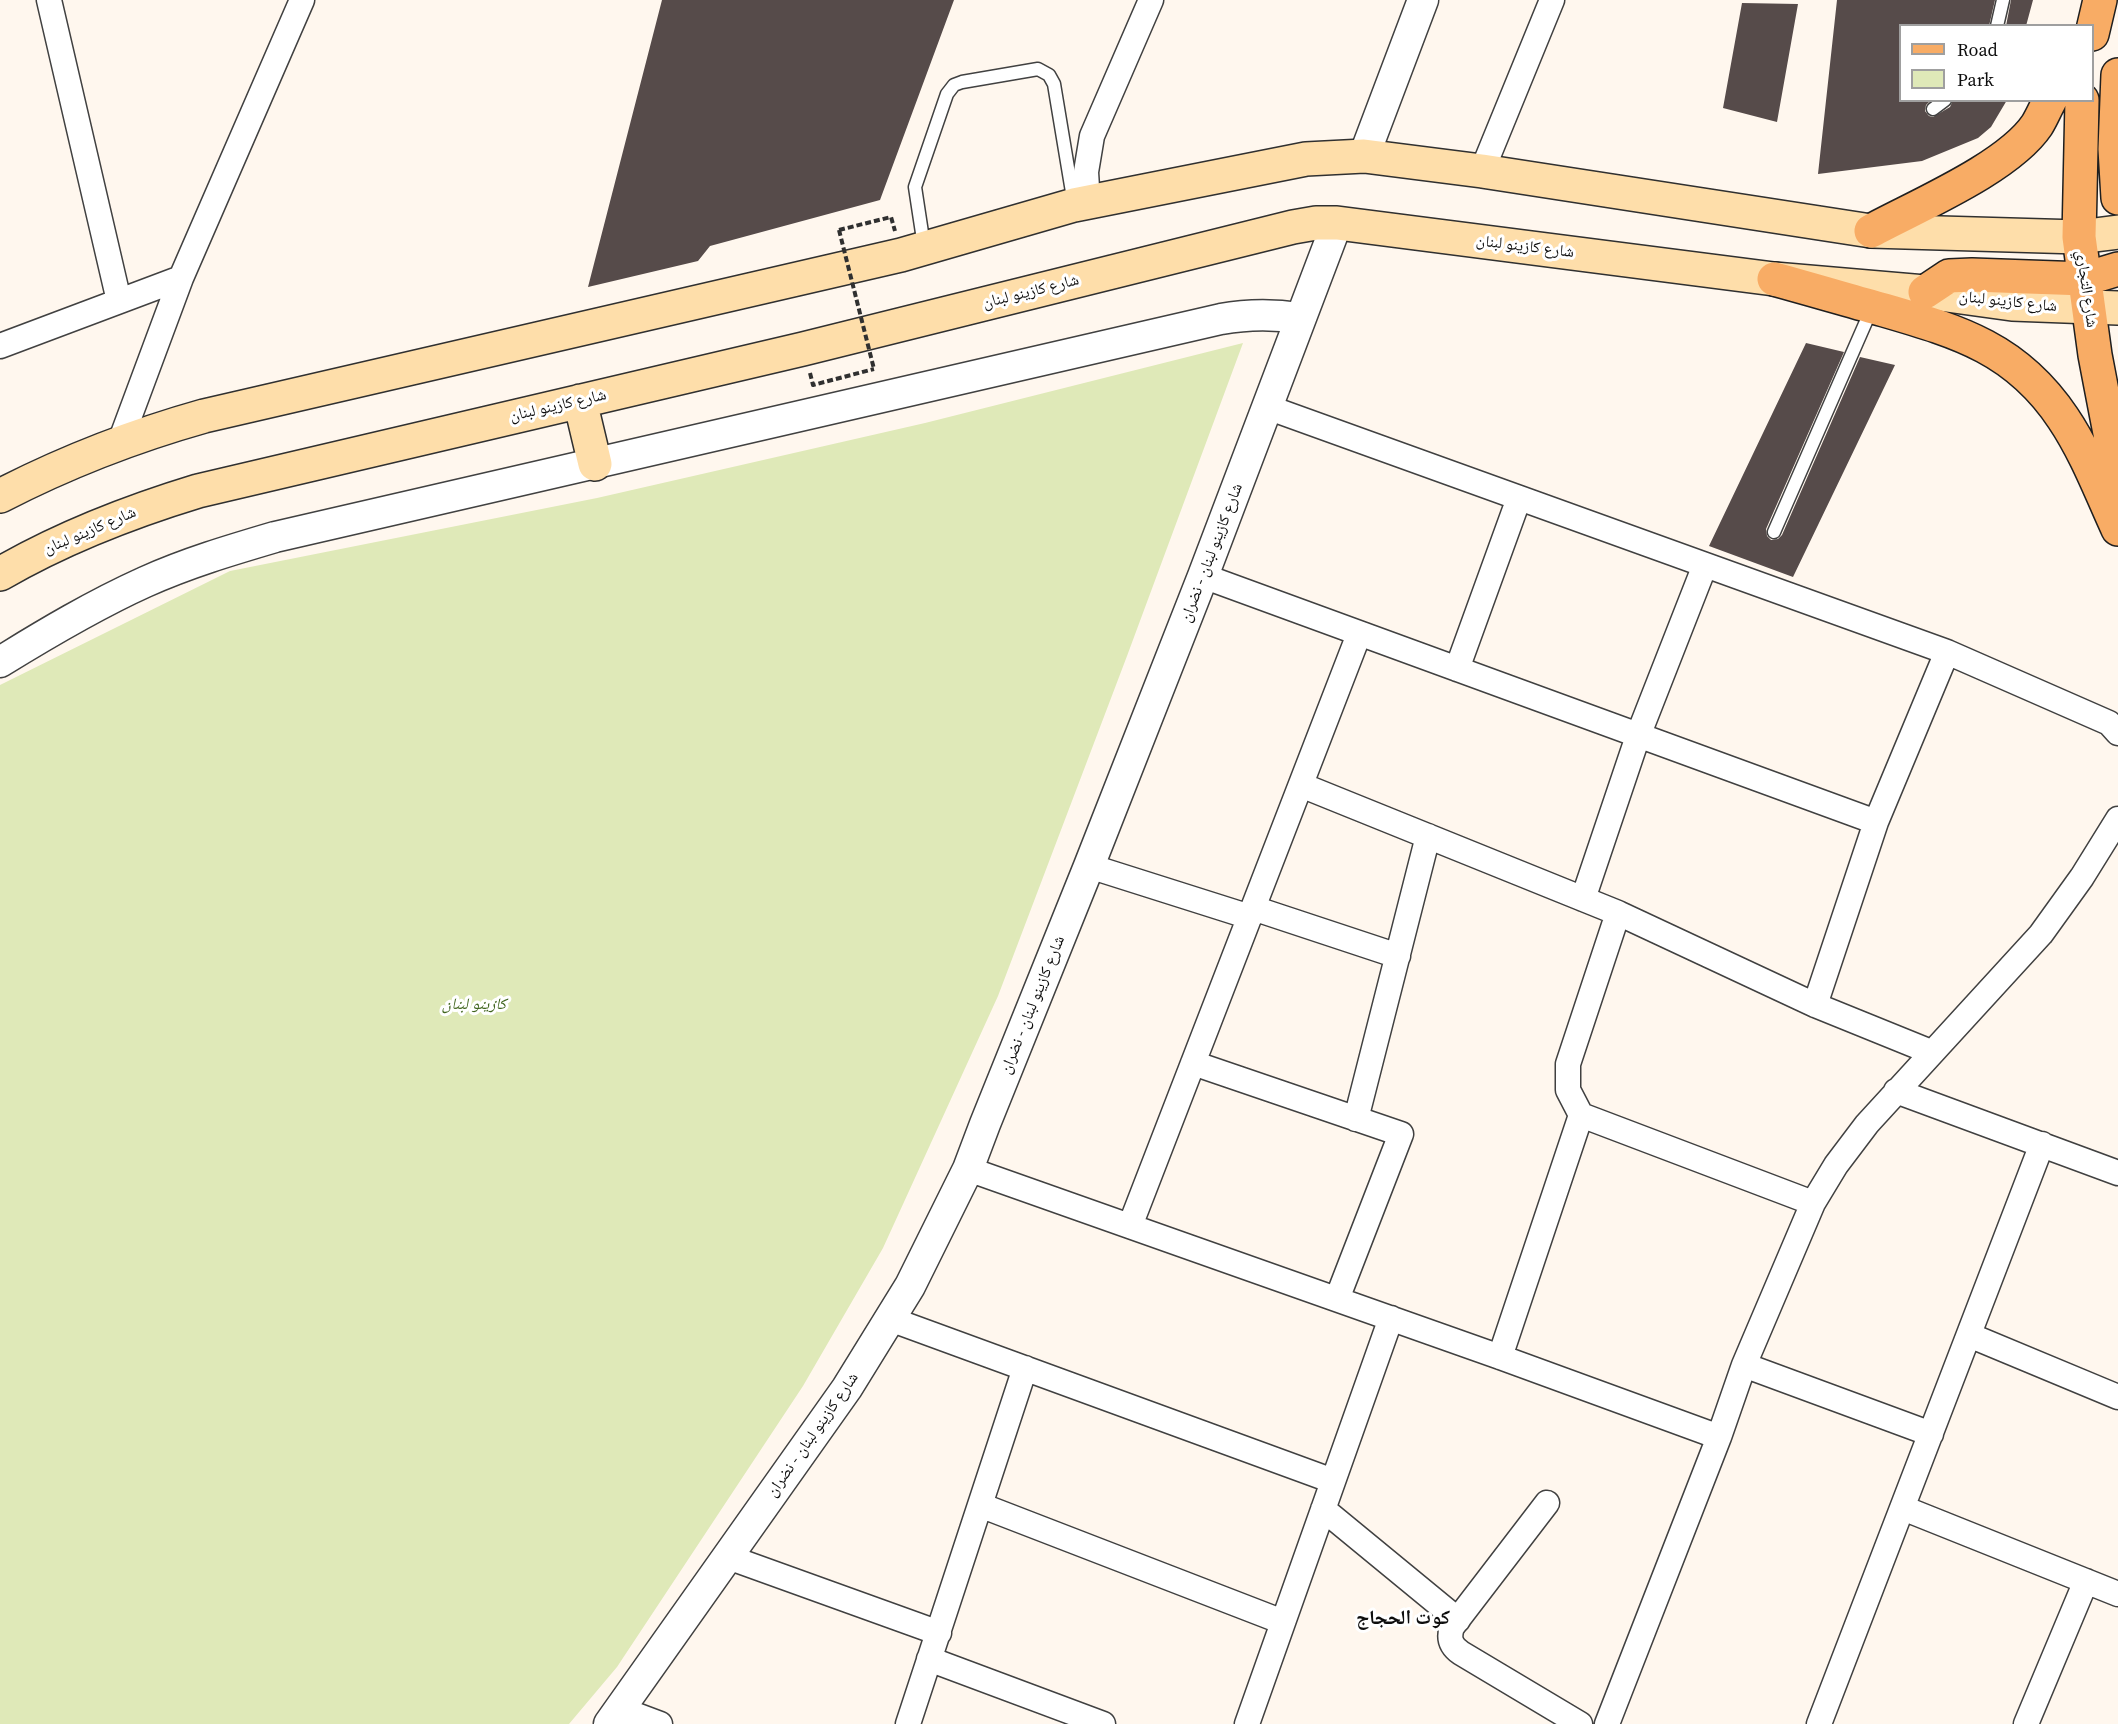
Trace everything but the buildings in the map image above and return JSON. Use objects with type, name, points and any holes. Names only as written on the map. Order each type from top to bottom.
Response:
[{"type":"main road","points":[[2077,24],[2084,0]]},
{"type":"main road","points":[[2094,26],[2100,0]]},
{"type":"main road","points":[[2118,75],[2115,149],[2118,198]]},
{"type":"main road","points":[[1871,231],[1968,180],[2010,153],[2036,125],[2049,102]]},
{"type":"main road","name":"شارع التجاري","points":[[2082,102],[2079,237],[2097,299],[2118,476]]},
{"type":"main road","points":[[0,496],[76,459],[120,442],[226,411],[925,249],[1081,204],[1306,159],[1364,156],[1482,171],[1871,231],[2079,237],[2118,232]]},
{"type":"main road","name":"شارع كازينو لبنان","points":[[0,574],[64,540],[108,521],[198,491],[803,349],[1316,223],[1337,223],[1774,279],[1925,292],[2012,304],[2097,299]]},
{"type":"main road","points":[[2079,237],[2118,268],[2097,299]]},
{"type":"main road","points":[[1774,279],[1953,330],[1993,350],[2020,370],[2049,399],[2079,443],[2118,529]]},
{"type":"main road","points":[[579,401],[595,464]]},
{"type":"street","points":[[49,0],[119,301]]},
{"type":"street","points":[[120,442],[181,278],[302,0]]},
{"type":"street","points":[[1081,204],[1092,136],[1151,0]]},
{"type":"street","points":[[1364,156],[1423,0]]},
{"type":"street","points":[[1482,171],[1552,0]]},
{"type":"street","name":"شارع كازينو لبنان - نضران","points":[[615,1717],[847,1388],[910,1286],[968,1169],[1203,576],[1337,223]]},
{"type":"street","points":[[0,346],[181,278]]},
{"type":"street","points":[[0,662],[106,600],[157,576],[232,549],[275,537],[1221,319],[1269,314],[1300,318]]},
{"type":"street","points":[[1267,407],[1947,652],[2109,723],[2118,733]]},
{"type":"street","points":[[1457,669],[1519,498]]},
{"type":"street","points":[[1583,899],[1638,736],[1705,565]]},
{"type":"street","points":[[1203,576],[1876,822]]},
{"type":"street","points":[[1130,1226],[1359,634]]},
{"type":"street","points":[[1815,1005],[1876,822],[1947,652]]},
{"type":"street","points":[[1301,785],[1618,913],[1815,1005],[1931,1052]]},
{"type":"street","points":[[1607,1724],[1719,1437],[1744,1365],[1813,1203],[1836,1165],[1868,1124],[1931,1052],[2041,934],[2082,877],[2118,819]]},
{"type":"street","points":[[1356,1119],[1428,836]]},
{"type":"street","points":[[1089,866],[1398,956]]},
{"type":"street","points":[[1618,913],[1568,1064],[1568,1090],[1581,1115],[1813,1203]]},
{"type":"street","points":[[1193,1063],[1401,1134],[1336,1299]]},
{"type":"street","points":[[1896,1091],[2118,1173]]},
{"type":"street","points":[[1500,1357],[1581,1115]]},
{"type":"street","points":[[1819,1724],[2042,1144]]},
{"type":"street","points":[[968,1169],[1391,1318],[1719,1437]]},
{"type":"street","points":[[1247,1724],[1391,1318]]},
{"type":"street","points":[[890,1319],[1333,1480]]},
{"type":"street","points":[[1969,1335],[2118,1397]]},
{"type":"street","points":[[1744,1365],[1931,1434]]},
{"type":"street","points":[[908,1724],[1025,1368]]},
{"type":"street","points":[[1547,1503],[1458,1620],[1450,1634],[1450,1642],[1455,1649],[1580,1724]]},
{"type":"street","points":[[980,1505],[1283,1622]]},
{"type":"street","points":[[1903,1508],[2118,1594]]},
{"type":"street","points":[[1323,1509],[1458,1620]]},
{"type":"street","points":[[728,1557],[939,1632]]},
{"type":"street","points":[[2026,1724],[2086,1581]]},
{"type":"street","points":[[929,1659],[1103,1724]]},
{"type":"street","points":[[615,1717],[660,1724]]},
{"type":"lane","points":[[1997,24],[2003,0]]},
{"type":"lane","points":[[925,249],[915,187],[947,94],[954,85],[962,82],[1038,69],[1049,75],[1054,84],[1081,204]]},
{"type":"lane","points":[[1933,108],[1943,102]]},
{"type":"lane","points":[[1774,532],[1872,307]]},
{"type":"path","points":[[813,385],[874,369],[838,230],[891,217]]},
{"type":"green space","name":"كازينو لبنان","points":[[1243,343],[998,996],[883,1248],[803,1386],[617,1667],[569,1724],[0,1724],[0,685],[230,571],[597,498],[925,423]]},
{"type":"district","name":"كوت الحجاج","points":[[1403,1619]]}]
